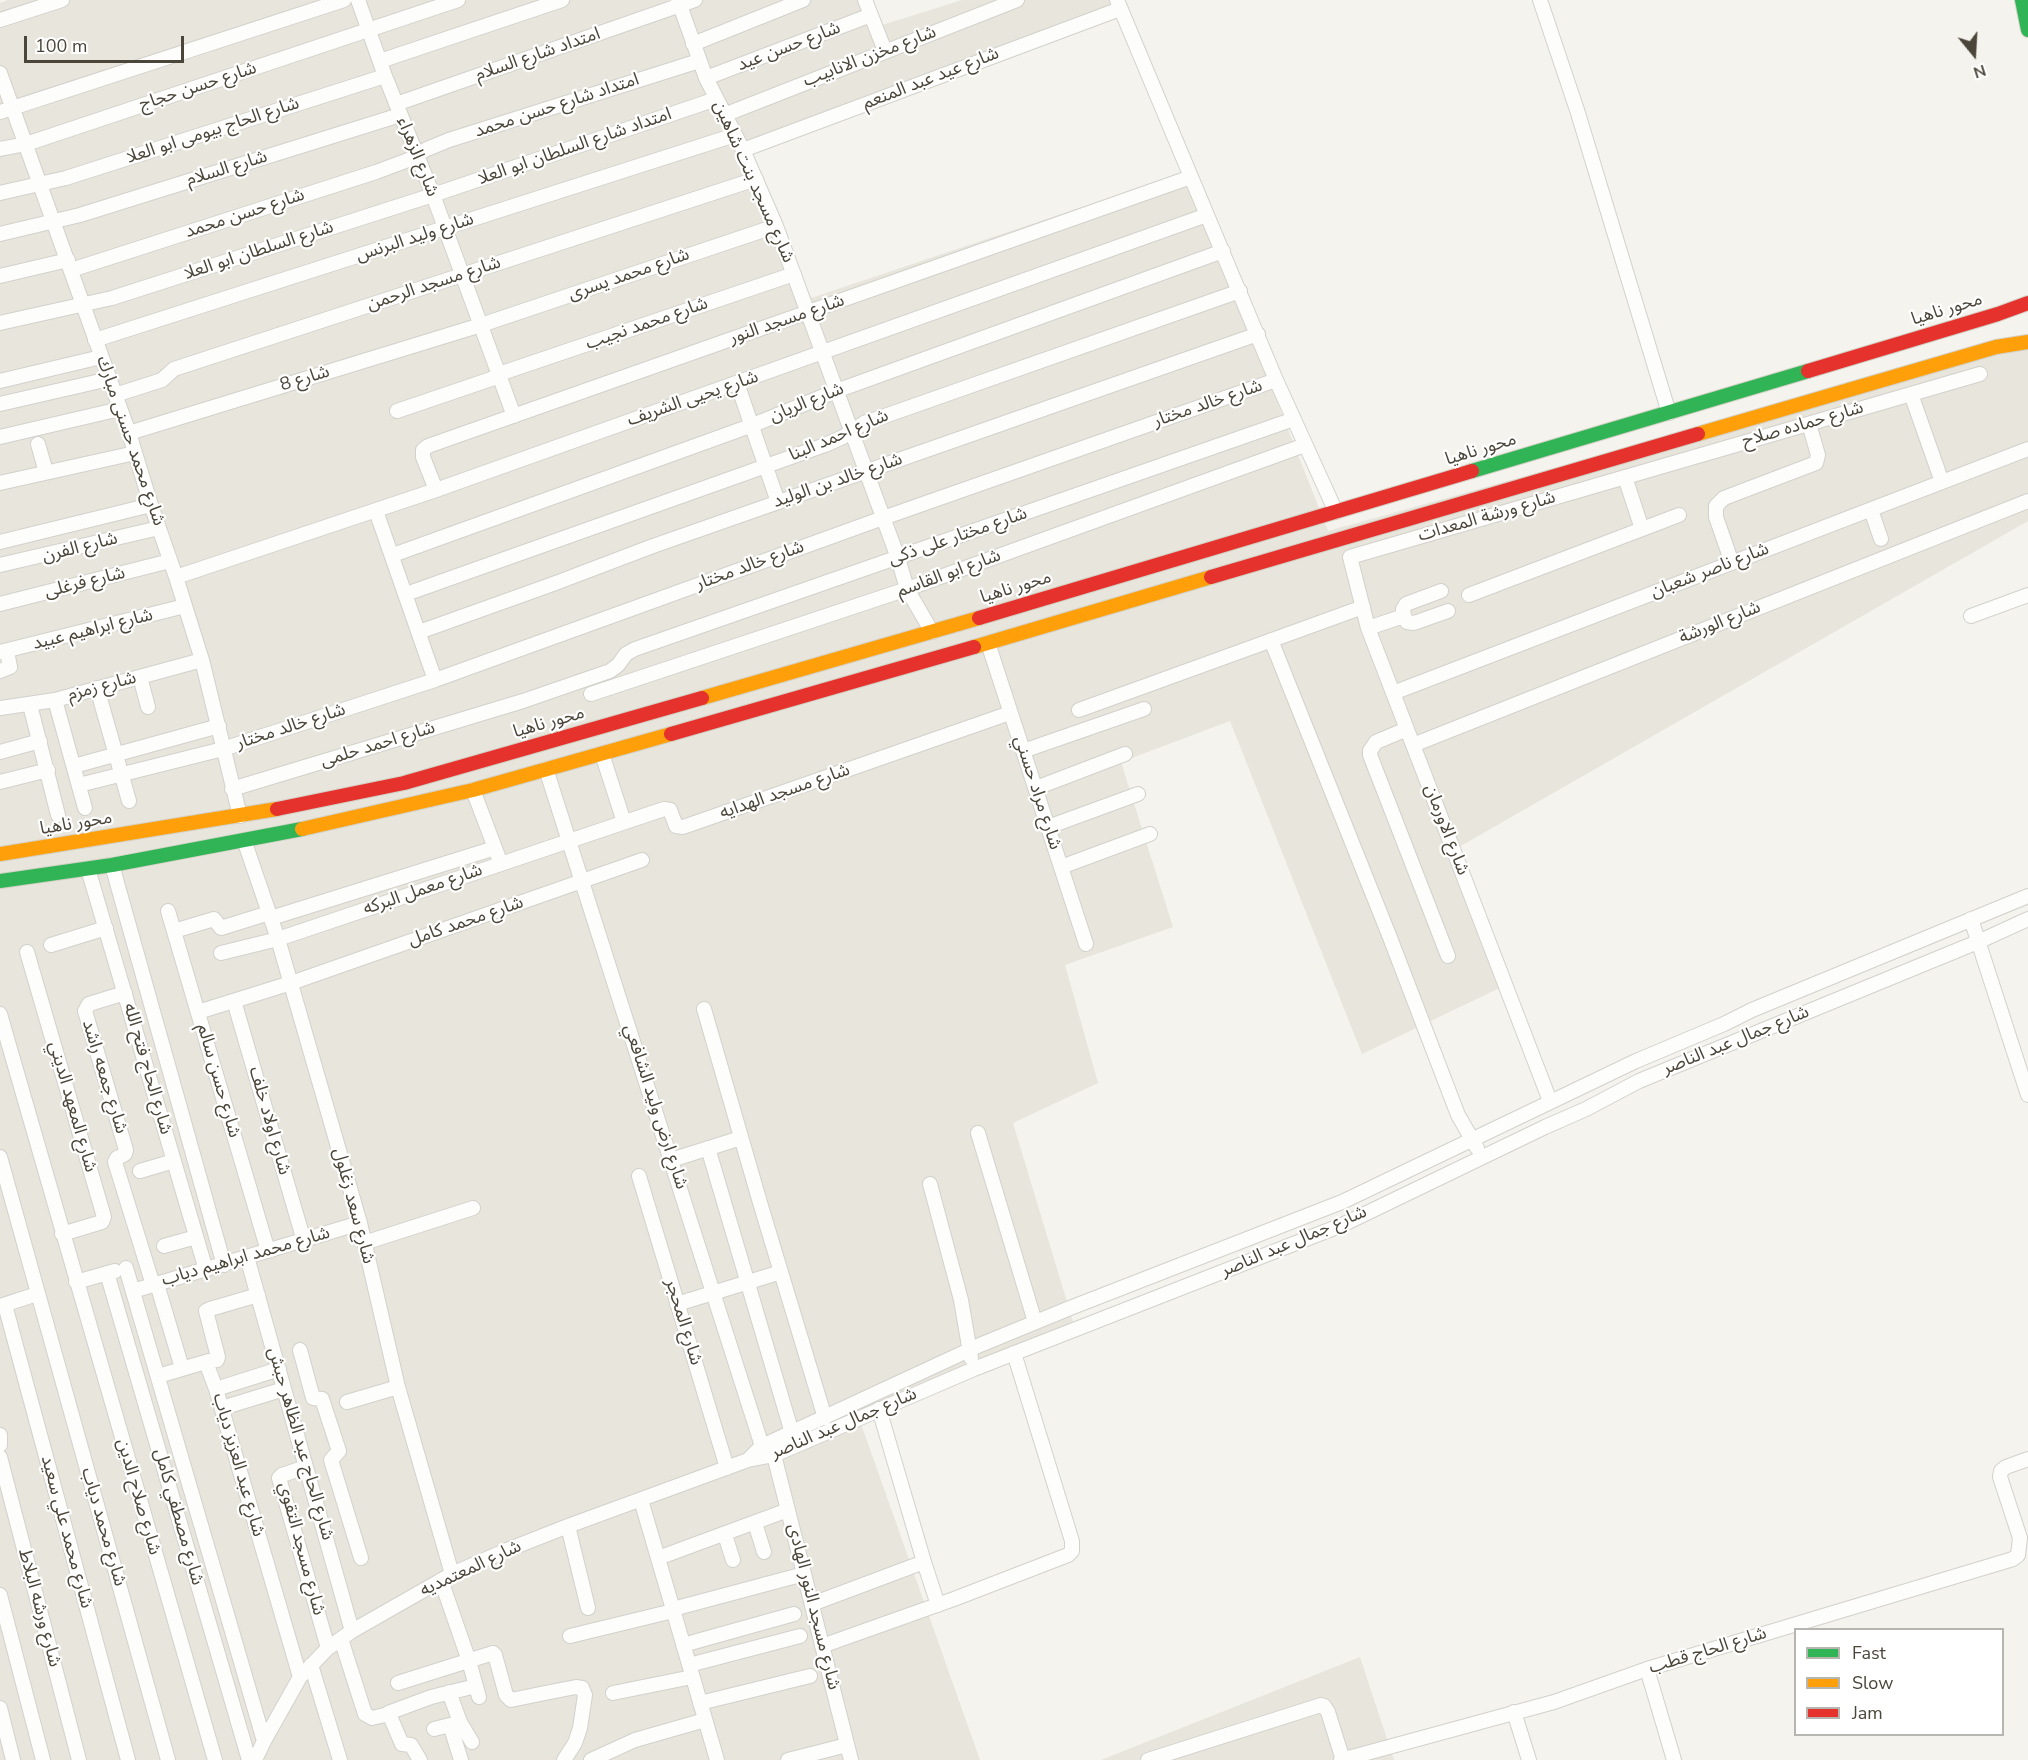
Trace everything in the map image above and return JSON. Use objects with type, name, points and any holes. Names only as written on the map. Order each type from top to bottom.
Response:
[{"type":"main road","points":[[2022,0],[2028,30]]},
{"type":"main road","name":"محور ناهيا","points":[[0,854],[240,816],[404,783],[932,632],[1669,413],[2028,303]]},
{"type":"main road","points":[[0,881],[112,865],[324,825],[473,790],[988,643],[1996,346],[2028,342]]},
{"type":"main road","points":[[1274,530],[1281,555]]},
{"type":"main road","points":[[240,816],[244,840]]},
{"type":"street","points":[[0,20],[62,0]]},
{"type":"street","points":[[7,110],[344,0]]},
{"type":"street","name":"شارع الزهراء","points":[[358,0],[514,416]]},
{"type":"street","name":"شارع حسن حجاج","points":[[0,149],[26,144],[458,0]]},
{"type":"street","points":[[380,61],[562,0]]},
{"type":"street","name":"امتداد شارع السلام","points":[[398,110],[679,3],[695,0]]},
{"type":"street","points":[[693,44],[803,0]]},
{"type":"street","points":[[865,0],[885,51]]},
{"type":"street","name":"شارع مخزن الانابيب","points":[[724,115],[1017,0]]},
{"type":"street","points":[[1540,0],[1577,110],[1669,413]]},
{"type":"street","name":"شارع مسجد بنت شاهين","points":[[679,3],[706,78],[743,150],[776,226],[898,558],[907,589],[932,632]]},
{"type":"street","points":[[1118,4],[1276,380],[1336,512]]},
{"type":"street","name":"شارع عيد عبد المنعم","points":[[743,150],[1118,4]]},
{"type":"street","name":"شارع حسن عيد","points":[[706,78],[871,15]]},
{"type":"street","name":"امتداد شارع حسن محمد","points":[[417,155],[449,140],[699,61]]},
{"type":"street","name":"شارع محمد حسنى مبارك","points":[[0,73],[7,110],[26,144],[41,184],[129,433],[176,577],[202,660],[240,816]]},
{"type":"street","name":"شارع الحاج بيومى ابو العلا","points":[[0,193],[41,184],[385,76]]},
{"type":"street","name":"امتداد شارع السلطان ابو العلا","points":[[433,195],[716,99]]},
{"type":"street","name":"شارع السلام","points":[[0,234],[80,215],[398,110]]},
{"type":"street","name":"شارع وليد البرنس","points":[[95,340],[735,135]]},
{"type":"street","name":"شارع حسن محمد","points":[[0,276],[69,265],[376,172],[417,155]]},
{"type":"street","name":"شارع مسجد النور","points":[[436,490],[423,457],[425,447],[1191,177]]},
{"type":"street","name":"شارع مسجد الرحمن","points":[[115,395],[162,380],[174,369],[756,178]]},
{"type":"street","name":"شارع السلطان ابو العلا","points":[[0,323],[112,298],[433,195]]},
{"type":"street","name":"شارع يحيى الشريف","points":[[176,577],[436,490],[1207,215]]},
{"type":"street","name":"شارع محمد يسرى","points":[[481,325],[776,226]]},
{"type":"street","name":"شارع الريان","points":[[393,555],[753,425],[836,390],[1223,251]]},
{"type":"street","name":"شارع محمد نجيب","points":[[397,411],[794,274]]},
{"type":"street","name":"شارع احمد البنا","points":[[406,594],[834,442],[864,423],[879,417],[1240,291]]},
{"type":"street","name":"شارع 8","points":[[129,433],[481,325]]},
{"type":"street","name":"شارع خالد بن الوليد","points":[[419,632],[653,546],[1258,334]]},
{"type":"street","points":[[0,381],[101,357]]},
{"type":"street","name":"شارع حماده صلاح","points":[[1625,477],[1980,374]]},
{"type":"street","points":[[0,404],[109,379]]},
{"type":"street","name":"شارع خالد مختار","points":[[79,785],[224,750],[435,680],[883,518],[1276,380]]},
{"type":"street","points":[[737,383],[778,502]]},
{"type":"street","points":[[1911,394],[1942,483]]},
{"type":"street","points":[[0,437],[120,409]]},
{"type":"street","name":"شارع مختار على ذكى","points":[[525,708],[610,671],[623,657],[635,649],[1294,419]]},
{"type":"street","points":[[1732,563],[1716,517],[1716,506],[1724,498],[1816,463],[1818,455],[1809,424]]},
{"type":"street","points":[[39,444],[46,472]]},
{"type":"street","name":"شارع ابو القاسم","points":[[591,694],[907,589],[1305,445]]},
{"type":"street","name":"شارع ناصر شعبان","points":[[1393,693],[2028,449]]},
{"type":"street","points":[[0,483],[135,453]]},
{"type":"street","points":[[1625,477],[1642,529]]},
{"type":"street","name":"شارع ورشة المعدات","points":[[1350,557],[1625,477]]},
{"type":"street","name":"شارع الورشة","points":[[1413,745],[2028,501]]},
{"type":"street","points":[[0,542],[151,505]]},
{"type":"street","points":[[1871,510],[1881,538]]},
{"type":"street","points":[[376,511],[435,680]]},
{"type":"street","points":[[1469,595],[1679,515]]},
{"type":"street","name":"شارع الفرن","points":[[0,565],[159,528]]},
{"type":"street","name":"شارع الاورمان","points":[[1350,557],[1368,628],[1550,1101]]},
{"type":"street","name":"شارع فرغلى","points":[[0,604],[170,561]]},
{"type":"street","points":[[1441,591],[1406,604],[1403,609],[1404,615],[1407,622],[1414,623],[1448,611]]},
{"type":"street","points":[[1971,616],[2028,595]]},
{"type":"street","name":"شارع ابراهيم عبيد","points":[[4,651],[185,606]]},
{"type":"street","points":[[1079,710],[1363,607]]},
{"type":"street","points":[[1368,628],[1404,615]]},
{"type":"street","points":[[1271,640],[1458,1114],[1483,1158]]},
{"type":"street","name":"شارع مراد حسني","points":[[988,643],[1086,944]]},
{"type":"street","points":[[0,671],[10,667],[4,651]]},
{"type":"street","name":"شارع زمزم","points":[[0,708],[55,700],[202,660]]},
{"type":"street","points":[[140,677],[148,707]]},
{"type":"street","points":[[97,688],[129,801]]},
{"type":"street","points":[[55,700],[86,808]]},
{"type":"street","points":[[30,705],[58,815]]},
{"type":"street","name":"شارع احمد حلمى","points":[[232,789],[525,708]]},
{"type":"street","points":[[1023,750],[1144,709]]},
{"type":"street","name":"شارع مسجد الهدايه","points":[[569,841],[666,808],[671,812],[676,826],[683,827],[1010,713]]},
{"type":"street","points":[[74,766],[219,726]]},
{"type":"street","points":[[1407,729],[1376,742],[1370,755],[1448,956]]},
{"type":"street","points":[[0,752],[40,741]]},
{"type":"street","points":[[602,754],[624,822]]},
{"type":"street","points":[[1036,788],[1125,754]]},
{"type":"street","name":"شارع ارض وليد الشافعي","points":[[546,769],[762,1446]]},
{"type":"street","points":[[0,782],[48,770]]},
{"type":"street","points":[[473,790],[500,864]]},
{"type":"street","points":[[1048,827],[1138,794]]},
{"type":"street","points":[[1061,867],[1150,834]]},
{"type":"street","name":"شارع سعد زغلول","points":[[244,840],[278,939],[360,1223],[398,1386],[477,1691],[449,1692]]},
{"type":"street","name":"شارع معمل البركه","points":[[221,953],[278,939],[569,841]]},
{"type":"street","points":[[174,931],[214,919],[221,928],[495,848]]},
{"type":"street","name":"شارع محمد كامل","points":[[198,1012],[291,983],[642,860]]},
{"type":"street","points":[[112,865],[224,1264]]},
{"type":"street","name":"شارع الحاج فتح الله","points":[[88,869],[206,1270]]},
{"type":"street","name":"شارع جمال عبد الناصر","points":[[748,1460],[774,1455],[974,1369],[1342,1224],[1603,1101],[1638,1081],[1975,929],[2028,896]]},
{"type":"street","name":"شارع حسن سالم","points":[[168,911],[268,1251]]},
{"type":"street","name":"شارع جمال عبد الناصر","points":[[748,1460],[762,1446],[969,1350],[1342,1202],[1473,1141],[1550,1101],[1752,1010],[1975,929],[2028,919]]},
{"type":"street","points":[[51,945],[106,928]]},
{"type":"street","points":[[1975,929],[2028,1095]]},
{"type":"street","name":"شارع المعهد الديني","points":[[27,952],[104,1217],[102,1221],[62,1234]]},
{"type":"street","name":"شارع جمعه راشد","points":[[125,993],[89,1005],[85,1011],[126,1150],[125,1154],[115,1160],[146,1262],[155,1284]]},
{"type":"street","name":"شارع اولاد خلف","points":[[234,1001],[304,1241]]},
{"type":"street","points":[[704,1009],[825,1418]]},
{"type":"street","name":"شارع صلاح الدين","points":[[0,1014],[215,1760]]},
{"type":"street","points":[[978,1133],[1035,1322]]},
{"type":"street","points":[[671,1160],[741,1138]]},
{"type":"street","points":[[708,1149],[792,1433]]},
{"type":"street","name":"شارع محمد دياب","points":[[0,1157],[168,1760]]},
{"type":"street","points":[[140,1172],[174,1161]]},
{"type":"street","name":"شارع المحجر","points":[[639,1176],[727,1468]]},
{"type":"street","points":[[930,1184],[961,1300],[974,1369]]},
{"type":"street","points":[[364,1243],[474,1208]]},
{"type":"street","name":"شارع محمد ابراهيم دياب","points":[[133,1291],[360,1223]]},
{"type":"street","points":[[164,1246],[196,1237]]},
{"type":"street","name":"شارع الحاج عبد الظاهر حبش","points":[[247,1257],[306,1467],[365,1714],[372,1718],[388,1713]]},
{"type":"street","points":[[76,1282],[146,1262]]},
{"type":"street","points":[[126,1268],[264,1741]]},
{"type":"street","points":[[677,1304],[781,1272]]},
{"type":"street","name":"شارع مصطفي كامل","points":[[107,1273],[249,1760]]},
{"type":"street","points":[[155,1284],[182,1368]]},
{"type":"street","points":[[2,1305],[38,1294]]},
{"type":"street","name":"شارع عبد العزيز دياب","points":[[258,1295],[208,1310],[206,1315],[218,1357],[217,1360],[209,1361],[207,1365],[222,1408],[300,1677]]},
{"type":"street","name":"شارع محمد علي سعيد","points":[[2,1305],[128,1760]]},
{"type":"street","points":[[300,1350],[313,1398],[322,1399],[339,1452],[331,1460],[361,1558]]},
{"type":"street","points":[[822,1646],[938,1605],[1068,1555],[1072,1551],[1072,1540],[1014,1353]]},
{"type":"street","points":[[158,1376],[209,1361]]},
{"type":"street","points":[[216,1389],[304,1365]]},
{"type":"street","points":[[347,1402],[398,1386]]},
{"type":"street","points":[[222,1408],[284,1389]]},
{"type":"street","points":[[879,1409],[938,1605]]},
{"type":"street","points":[[0,1435],[0,1445]]},
{"type":"street","name":"شارع مسجد النور الهادى","points":[[774,1455],[851,1760]]},
{"type":"street","name":"شارع ورشه البلاط","points":[[0,1457],[79,1760]]},
{"type":"street","name":"شارع الحاج قطب","points":[[1342,1760],[1572,1697],[1647,1669],[2013,1559],[2018,1555],[2019,1538],[2000,1477],[2001,1471],[2006,1467],[2028,1459]]},
{"type":"street","name":"شارع المعتمديه","points":[[255,1760],[300,1677],[328,1648],[346,1635],[446,1577],[507,1550],[748,1460]]},
{"type":"street","name":"شارع مسجد التقوي","points":[[306,1467],[279,1478],[328,1648]]},
{"type":"street","points":[[641,1500],[717,1760]]},
{"type":"street","points":[[658,1558],[788,1510]]},
{"type":"street","points":[[755,1523],[764,1552]]},
{"type":"street","points":[[568,1526],[588,1608]]},
{"type":"street","points":[[725,1534],[733,1560]]},
{"type":"street","points":[[812,1604],[924,1562]]},
{"type":"street","points":[[570,1636],[804,1574]]},
{"type":"street","points":[[0,1595],[43,1760]]},
{"type":"street","points":[[683,1645],[794,1614]]},
{"type":"street","points":[[613,1693],[800,1636]]},
{"type":"street","points":[[398,1683],[494,1654],[506,1695],[511,1700],[558,1690],[582,1688],[585,1695],[580,1728],[575,1743],[564,1760]]},
{"type":"street","points":[[311,1665],[340,1760]]},
{"type":"street","points":[[1647,1669],[1674,1760]]},
{"type":"street","points":[[700,1703],[810,1676]]},
{"type":"street","points":[[420,1760],[411,1745],[402,1744],[388,1713],[449,1692],[461,1760]]},
{"type":"street","points":[[1148,1760],[1321,1705],[1328,1712],[1342,1760]]},
{"type":"street","points":[[0,1708],[13,1760]]},
{"type":"street","points":[[1514,1712],[1529,1760]]},
{"type":"street","points":[[591,1760],[634,1740],[705,1720]]},
{"type":"street","points":[[434,1729],[455,1724]]},
{"type":"street","points":[[455,1724],[472,1742]]},
{"type":"street","points":[[788,1760],[847,1745]]},
{"type":"shaded area","points":[[8,0],[868,0],[879,26],[962,0],[1112,0],[1117,12],[748,152],[811,298],[1187,172],[1328,531],[2028,336],[2028,521],[1459,847],[1510,983],[1362,1054],[1230,721],[1121,762],[1173,927],[1065,965],[1098,1083],[1013,1123],[1074,1325],[860,1421],[980,1760],[0,1760],[0,3]]},
{"type":"shaded area","points":[[1360,1657],[1394,1760],[1101,1760]]},
{"type":"traffic: fast","points":[[2022,0],[2028,30]]},
{"type":"traffic: fast","points":[[1472,471],[1808,371]]},
{"type":"traffic: fast","points":[[0,881],[112,865],[302,829]]},
{"type":"traffic: slow","points":[[1698,434],[1996,347],[2028,342]]},
{"type":"traffic: slow","points":[[974,647],[1211,577]]},
{"type":"traffic: slow","points":[[702,698],[979,618]]},
{"type":"traffic: slow","points":[[302,829],[473,790],[671,734]]},
{"type":"traffic: slow","points":[[0,854],[277,809]]},
{"type":"traffic: jam","points":[[1808,371],[2028,303]]},
{"type":"traffic: jam","points":[[1211,577],[1698,434]]},
{"type":"traffic: jam","points":[[979,618],[1472,471]]},
{"type":"traffic: jam","points":[[671,734],[974,647]]},
{"type":"traffic: jam","points":[[277,809],[404,783],[702,698]]}]
